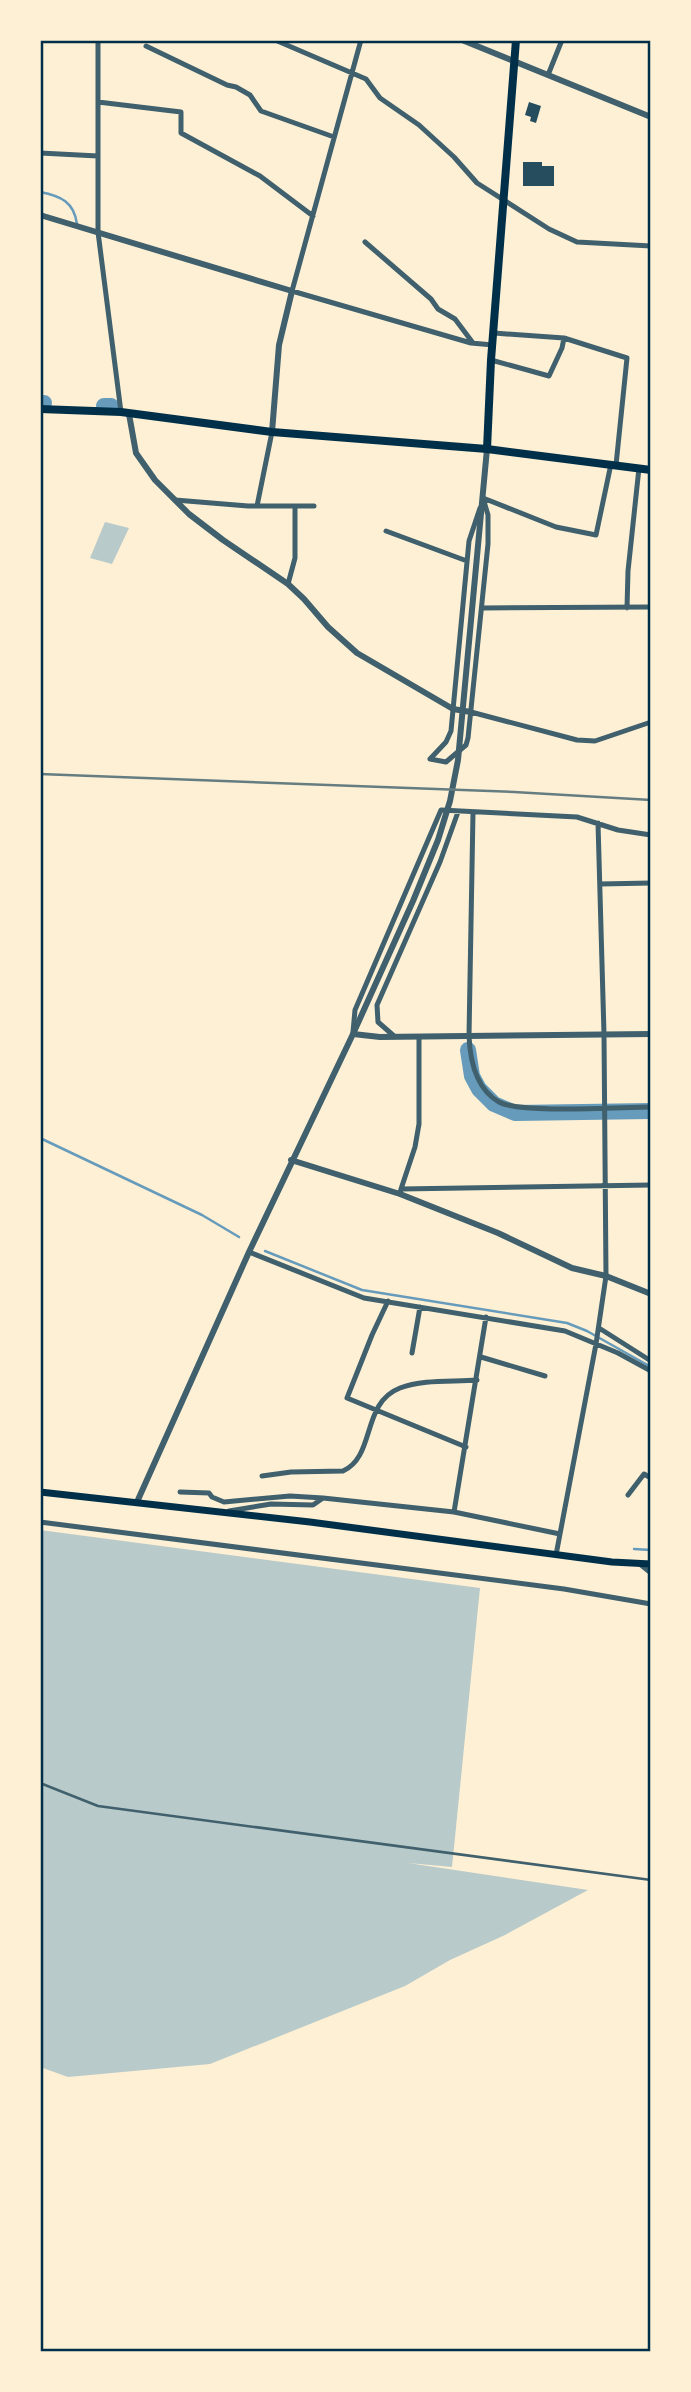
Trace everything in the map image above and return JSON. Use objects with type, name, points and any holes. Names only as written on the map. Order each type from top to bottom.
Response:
[{"type":"main road","points":[[487,449],[491,360],[516,40]]},
{"type":"main road","points":[[40,409],[125,413],[272,432],[487,449],[651,470]]},
{"type":"main road","points":[[40,1492],[223,1512],[556,1555],[651,1564]]},
{"type":"street","points":[[98,40],[98,232],[125,413],[136,453],[155,480],[223,540],[289,584],[328,627],[357,653],[453,709],[577,740],[595,741],[651,722]]},
{"type":"street","points":[[275,40],[366,79],[380,98],[419,125],[454,157],[477,183],[540,224],[573,240],[651,246]]},
{"type":"street","points":[[257,506],[272,432],[279,345],[361,40]]},
{"type":"street","points":[[462,40],[651,117]]},
{"type":"street","points":[[548,75],[562,40]]},
{"type":"street","points":[[146,46],[236,87],[250,95],[261,111],[334,136]]},
{"type":"street","points":[[98,102],[181,112],[181,133],[260,176],[313,216]]},
{"type":"street","points":[[40,153],[98,156]]},
{"type":"street","points":[[40,215],[292,291],[474,343],[493,345]]},
{"type":"street","points":[[365,242],[431,299],[438,309],[455,319],[474,343]]},
{"type":"street","points":[[483,498],[556,527],[596,535],[614,465],[627,358],[564,338],[494,333]]},
{"type":"street","points":[[491,360],[549,376],[564,338]]},
{"type":"street","points":[[137,1502],[291,1160],[353,1034],[438,840],[450,801],[458,760],[487,449]]},
{"type":"street","points":[[627,608],[628,571],[639,468]]},
{"type":"street","points":[[483,498],[488,515],[488,544],[471,712],[466,745],[446,762],[430,759],[446,742],[451,731],[469,541],[483,498]]},
{"type":"street","points":[[175,499],[257,506],[314,506]]},
{"type":"street","points":[[289,584],[295,558],[295,507]]},
{"type":"street","points":[[386,531],[467,561]]},
{"type":"street","points":[[483,608],[651,607]]},
{"type":"street","points":[[353,1034],[355,1010],[440,810],[577,817],[618,830],[651,835]]},
{"type":"street","points":[[395,1037],[378,1022],[377,1005],[440,862],[458,811]]},
{"type":"street","points":[[473,812],[469,1036],[474,1071],[479,1081],[496,1101],[517,1108],[651,1107]]},
{"type":"street","points":[[556,1555],[606,1276],[604,1034],[598,823]]},
{"type":"street","points":[[600,884],[651,883]]},
{"type":"street","points":[[353,1034],[395,1037],[651,1034]]},
{"type":"street","points":[[400,1191],[415,1147],[419,1124],[419,1037]]},
{"type":"street","points":[[291,1160],[400,1191],[572,1268],[606,1276],[651,1294]]},
{"type":"street","points":[[400,1191],[651,1185]]},
{"type":"street","points":[[249,1252],[364,1297],[565,1331],[596,1343],[651,1371]]},
{"type":"street","points":[[388,1301],[347,1398],[466,1447]]},
{"type":"street","points":[[412,1353],[420,1307]]},
{"type":"street","points":[[454,1512],[486,1317]]},
{"type":"street","points":[[598,1329],[650,1360],[644,1368]]},
{"type":"street","points":[[481,1357],[545,1376]]},
{"type":"street","points":[[262,1476],[291,1472],[343,1471],[350,1468],[361,1453],[376,1410],[391,1392],[403,1387],[477,1380]]},
{"type":"street","points":[[628,1495],[644,1474],[651,1478]]},
{"type":"street","points":[[180,1492],[209,1493],[224,1502],[290,1496],[454,1512],[560,1534]]},
{"type":"street","points":[[223,1512],[271,1504],[313,1505],[323,1498]]},
{"type":"street","points":[[40,1522],[564,1589],[651,1604]]},
{"type":"street","points":[[641,1564],[651,1573]]},
{"type":"lane","points":[[40,1783],[98,1806],[651,1880]]},
{"type":"shaded area","points":[[105,522],[129,528],[112,564],[90,558]]},
{"type":"shaded area","points":[[40,1530],[480,1588],[452,1867],[408,1863],[588,1890],[505,1935],[450,1960],[405,1986],[210,2064],[68,2077],[40,2067]]},
{"type":"building","points":[[529,102],[541,106],[536,123],[525,115]]},
{"type":"building","points":[[523,162],[542,162],[542,166],[554,166],[554,186],[523,186]]},
{"type":"waterway","points":[[40,192],[70,205],[77,224]]},
{"type":"waterway","points":[[104,406],[111,406]]},
{"type":"waterway","points":[[468,1050],[472,1076],[479,1089],[494,1104],[515,1113],[651,1111]]},
{"type":"waterway","points":[[40,1138],[202,1215],[239,1237]]},
{"type":"waterway","points":[[265,1251],[362,1290],[567,1323],[587,1331],[651,1367]]},
{"type":"waterway","points":[[634,1549],[651,1550]]},
{"type":"railway","points":[[40,774],[514,792],[651,800]]}]
